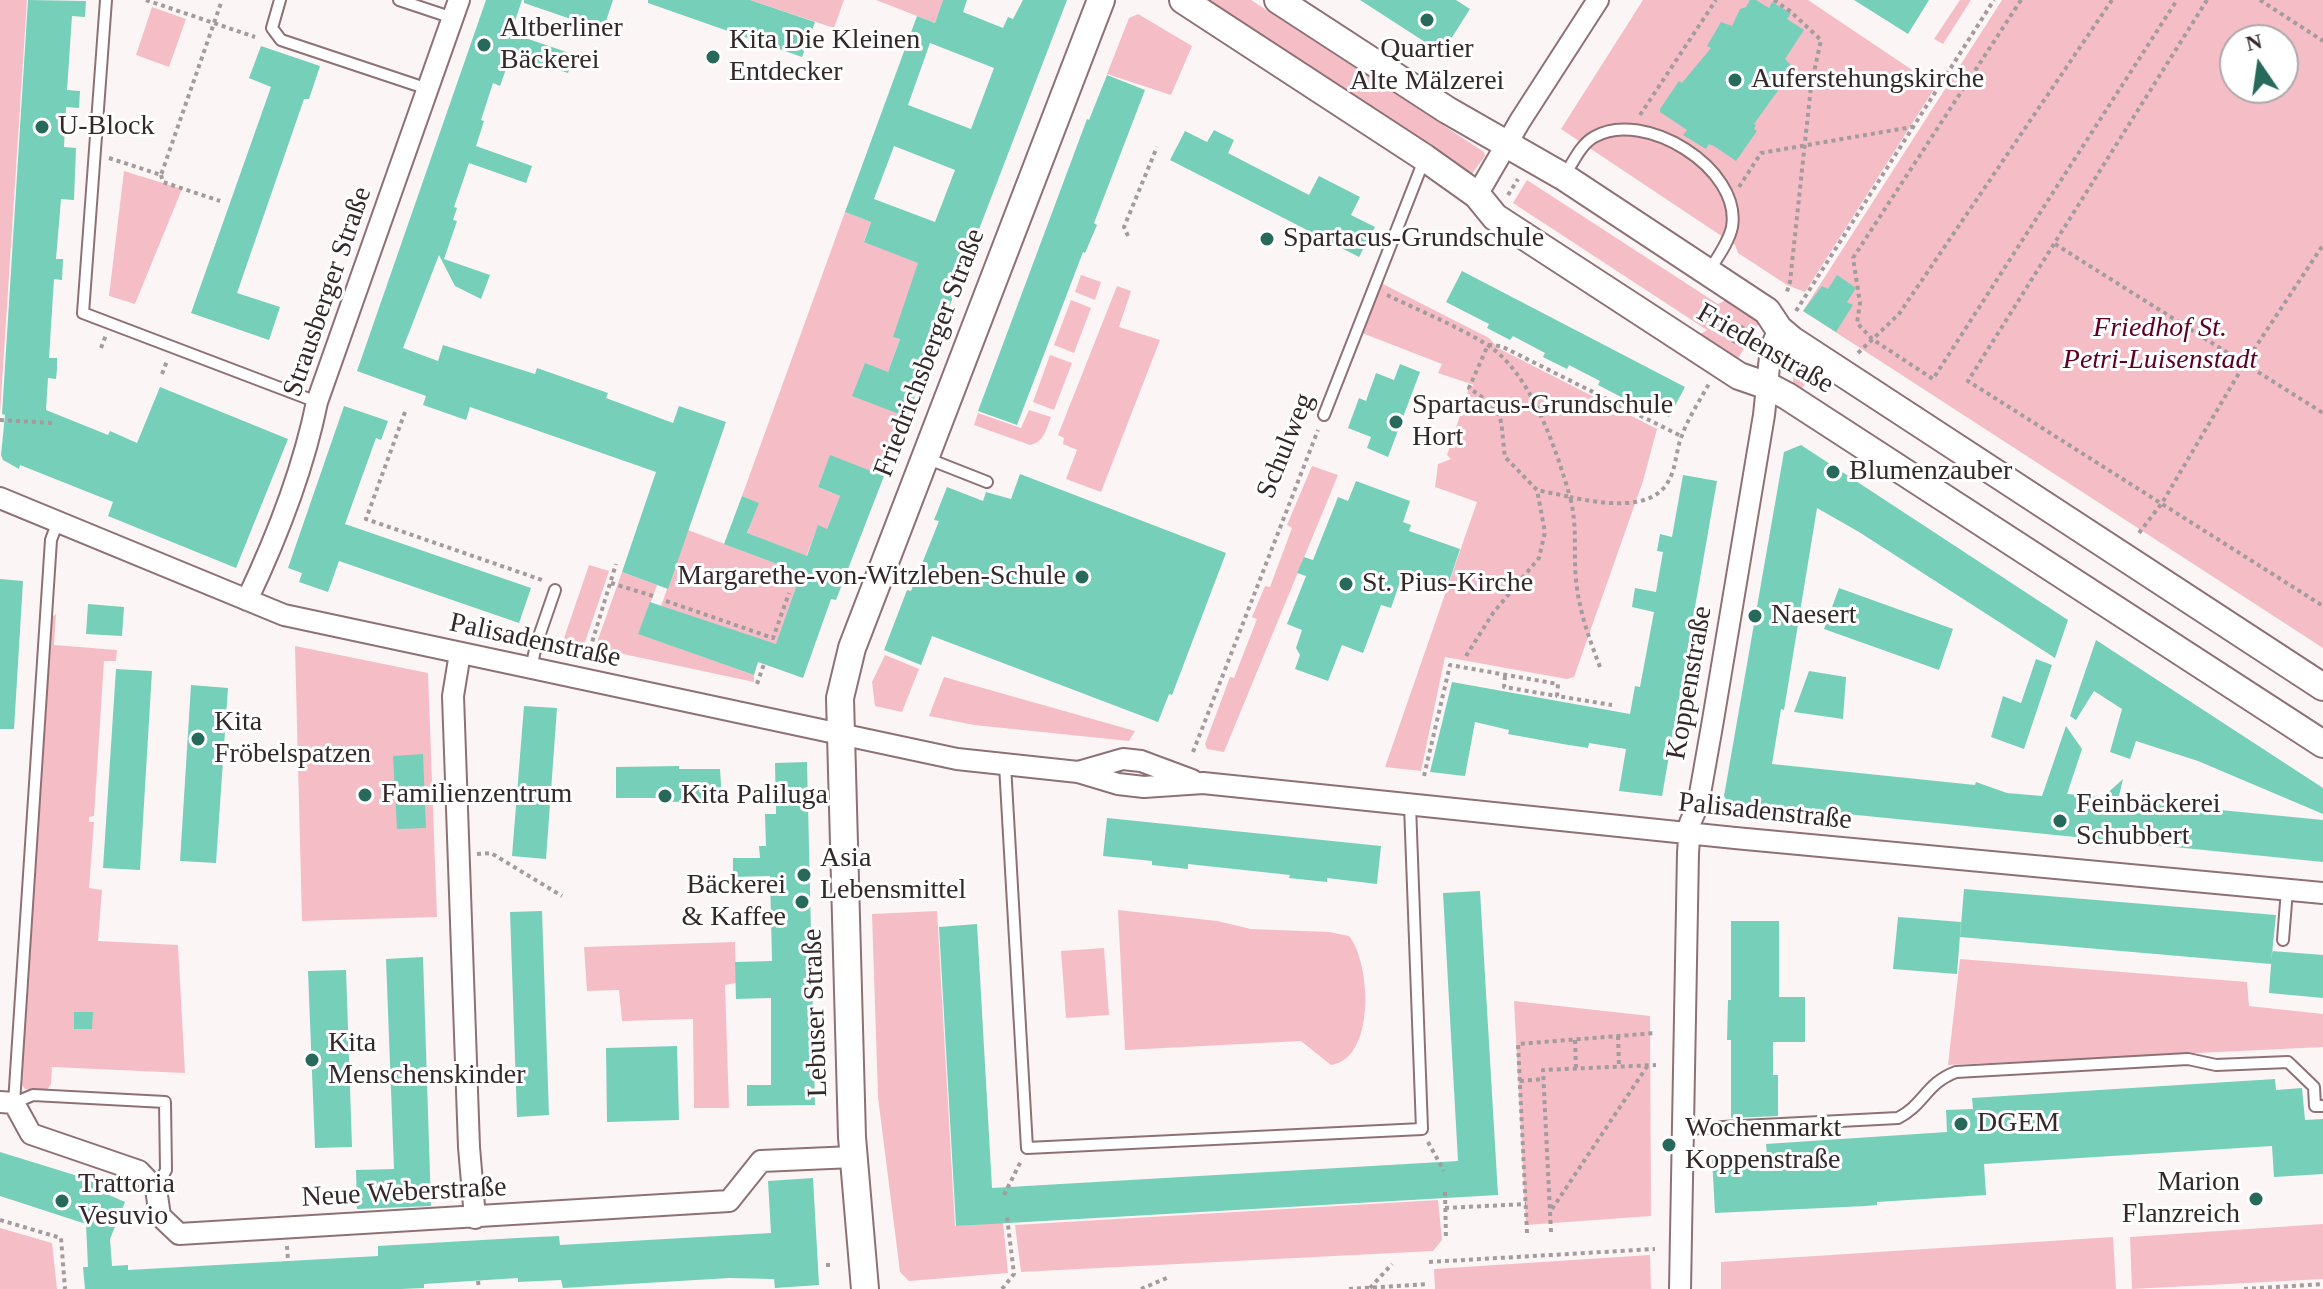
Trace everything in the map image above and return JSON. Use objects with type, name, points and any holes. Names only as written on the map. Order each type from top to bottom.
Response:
[{"type":"street","name":"Friedrichsberger Straße","points":[[840,734],[840,698],[852,648],[1101,0]]},
{"type":"street","name":"Friedenstraße","points":[[1183,0],[1425,158],[1477,195],[1495,217],[1739,376],[1768,386],[2045,562],[2323,744]]},
{"type":"street","name":"Friedenstraße","points":[[1278,0],[1447,110],[1564,177],[1767,311],[1787,320],[2323,687]]},
{"type":"street","points":[[1477,195],[1509,145],[1520,121],[1598,0]]},
{"type":"street","name":"Strausberger Straße","points":[[247,600],[273,545],[309,440],[317,402],[456,9]]},
{"type":"street","name":"Koppenstraße","points":[[1680,1289],[1690,833],[1712,726],[1768,386],[1771,347],[1787,320]]},
{"type":"street","name":"Palisadenstraße","points":[[0,498],[284,615],[957,759],[1078,772],[1118,784],[1144,787],[1203,783],[2323,893]]},
{"type":"street","points":[[460,653],[453,696],[469,1147],[475,1218]]},
{"type":"street","name":"Lebuser Straße","points":[[840,734],[853,1157],[865,1289]]},
{"type":"street","points":[[7,1102],[31,1134],[139,1171],[156,1189]]},
{"type":"street","name":"Neue Weberstraße","points":[[156,1189],[160,1216],[179,1234],[729,1201],[761,1161],[853,1157]]},
{"type":"lane","points":[[106,0],[83,313],[317,402]]},
{"type":"lane","points":[[280,0],[272,28],[281,40],[428,89]]},
{"type":"lane","points":[[399,0],[456,9]]},
{"type":"lane","points":[[1564,177],[1583,146],[1592,138],[1615,130],[1658,135],[1703,161],[1717,174],[1726,189],[1732,226],[1708,273]]},
{"type":"lane","name":"Schulweg","points":[[1324,415],[1425,158]]},
{"type":"lane","points":[[925,457],[987,482]]},
{"type":"lane","points":[[58,521],[51,540],[7,1102],[33,1095],[165,1102],[166,1170],[156,1189]]},
{"type":"lane","points":[[531,669],[553,587]]},
{"type":"lane","points":[[1005,765],[1027,1148],[1422,1129],[1410,805]]},
{"type":"lane","points":[[2283,940],[2287,890]]},
{"type":"lane","points":[[1684,1129],[1898,1118],[1915,1107],[1941,1077],[1956,1072],[2188,1059],[2216,1065],[2288,1062],[2314,1087],[2315,1106],[2323,1106]]},
{"type":"path","points":[[146,0],[255,37]]},
{"type":"path","points":[[220,201],[163,182],[161,175],[222,0]]},
{"type":"path","points":[[1629,131],[1716,0]]},
{"type":"path","points":[[1774,0],[1821,40],[1811,86],[1790,282],[1786,295]]},
{"type":"path","points":[[1787,320],[1994,0]]},
{"type":"path","points":[[2021,0],[1853,258],[1860,303],[1857,323],[1872,339],[1933,379],[2177,0]]},
{"type":"path","points":[[1858,353],[1899,314],[2112,0]]},
{"type":"path","points":[[2207,0],[1968,381],[2323,606]]},
{"type":"path","points":[[2260,0],[2323,41]]},
{"type":"path","points":[[1729,201],[1761,153],[1912,127]]},
{"type":"path","points":[[1128,236],[1124,227],[1157,147]]},
{"type":"path","points":[[95,153],[161,175]]},
{"type":"path","points":[[1506,199],[1520,175]]},
{"type":"path","points":[[2055,244],[2323,413]]},
{"type":"path","points":[[2139,533],[2162,503],[2245,363],[2323,245]]},
{"type":"path","points":[[1375,288],[1488,345],[1513,369],[1543,420],[1570,497],[1576,521],[1576,580],[1583,620],[1600,667]]},
{"type":"path","points":[[1731,346],[1746,321]]},
{"type":"path","points":[[1488,345],[1501,346],[1681,436]]},
{"type":"path","points":[[1466,656],[1493,613],[1539,558],[1545,532],[1537,490],[1505,457],[1503,421],[1490,402],[1469,388],[1488,345]]},
{"type":"path","points":[[1537,490],[1597,503],[1649,498],[1662,491],[1670,479],[1681,436],[1711,381]]},
{"type":"path","points":[[405,412],[366,519],[553,587]]},
{"type":"path","name":"Schulweg","points":[[1193,752],[1324,415]]},
{"type":"path","points":[[0,420],[52,423]]},
{"type":"path","points":[[590,649],[616,564]]},
{"type":"path","points":[[611,583],[653,596]]},
{"type":"path","points":[[666,601],[773,638],[789,593]]},
{"type":"path","points":[[757,684],[764,664]]},
{"type":"path","points":[[1424,776],[1450,665],[1558,684],[1557,696]]},
{"type":"path","points":[[1505,675],[1504,687],[1612,705]]},
{"type":"path","points":[[458,856],[491,853],[562,896]]},
{"type":"path","points":[[1527,1233],[1518,1044],[1656,1033]]},
{"type":"path","points":[[1618,1036],[1619,1067]]},
{"type":"path","points":[[1575,1040],[1576,1069]]},
{"type":"path","points":[[1550,1211],[1648,1065]]},
{"type":"path","points":[[1551,1232],[1543,1070],[1656,1065]]},
{"type":"path","points":[[1520,1081],[1544,1079]]},
{"type":"path","points":[[1422,1129],[1444,1171]]},
{"type":"path","points":[[1004,1195],[1027,1148]]},
{"type":"path","points":[[1445,1192],[1446,1239]]},
{"type":"path","points":[[1445,1208],[1526,1204]]},
{"type":"path","points":[[1002,1289],[1014,1274],[1007,1217]]},
{"type":"path","points":[[0,1220],[61,1238],[65,1289]]},
{"type":"path","points":[[1429,1262],[1655,1249]]},
{"type":"path","points":[[1370,1288],[1392,1264]]},
{"type":"path","points":[[826,1265],[833,1265]]},
{"type":"path","points":[[1141,1289],[1169,1277]]},
{"type":"path","points":[[478,1281],[479,1289]]},
{"type":"path","points":[[1349,1289],[1427,1284]]},
{"type":"path","points":[[2244,1289],[2323,1284]]},
{"type":"green space","points":[[0,0],[27,0],[0,414]]},
{"type":"green space","points":[[750,0],[844,0],[834,28]]},
{"type":"green space","points":[[876,0],[943,0],[935,23]]},
{"type":"green space","points":[[1201,0],[1251,0],[1484,152],[1485,156],[1471,175]]},
{"type":"green space","points":[[1643,0],[1808,0],[1936,86],[1805,292],[1787,285],[1738,253],[1735,245],[1561,129]]},
{"type":"green space","points":[[1960,0],[1971,0],[1943,44],[1934,39]]},
{"type":"green space","name":"Friedhof St. Petri-Luisenstadt","points":[[2002,0],[2323,0],[2323,648],[1803,311]]},
{"type":"green space","points":[[152,7],[186,19],[169,67],[136,55]]},
{"type":"green space","points":[[1138,14],[1192,46],[1171,95],[1107,74],[1129,18]]},
{"type":"green space","points":[[124,171],[182,189],[135,304],[109,296]]},
{"type":"green space","points":[[1527,180],[1718,304],[1734,296],[1762,318],[1736,362],[1693,339],[1707,330],[1513,203]]},
{"type":"green space","points":[[845,212],[871,222],[864,241],[921,256],[894,337],[900,339],[888,372],[907,417],[884,476],[830,456],[818,487],[840,496],[827,529],[818,526],[806,557],[747,534],[758,503],[742,496]]},
{"type":"green space","points":[[1081,275],[1101,282],[1095,300],[1075,292]]},
{"type":"green space","points":[[1381,283],[1489,338],[1498,348],[1657,429],[1643,481],[1574,677],[1567,679],[1445,657],[1421,771],[1385,767],[1477,502],[1435,487],[1438,464],[1451,459],[1447,455],[1469,388],[1474,385],[1438,373],[1442,364],[1362,333]]},
{"type":"green space","points":[[1117,286],[1131,291],[1119,327],[1160,340],[1101,492],[1066,479],[1077,450],[1063,444],[1064,438],[1058,435]]},
{"type":"green space","points":[[1071,300],[1091,308],[1074,353],[1054,345]]},
{"type":"green space","points":[[1794,354],[1816,368],[1801,390],[1793,385]]},
{"type":"green space","points":[[1050,355],[1072,363],[1054,410],[1033,402]]},
{"type":"green space","points":[[1029,410],[1051,417],[1041,438],[1030,445],[974,425],[978,413],[1021,428]]},
{"type":"green space","points":[[1312,466],[1338,475],[1224,752],[1207,749],[1205,744],[1230,677],[1234,678],[1257,619],[1252,617],[1265,586],[1270,587],[1292,528],[1287,525]]},
{"type":"green space","points":[[688,530],[801,573],[776,646],[661,606]]},
{"type":"green space","points":[[589,565],[609,571],[584,645],[563,641]]},
{"type":"green space","points":[[622,572],[657,585],[639,634],[754,675],[754,682],[595,648]]},
{"type":"green space","points":[[56,614],[54,645],[117,650],[116,661],[104,661],[94,816],[89,817],[89,822],[94,822],[89,888],[102,890],[98,941],[178,945],[185,1073],[52,1067],[51,1084],[47,1090],[25,1089],[21,1084],[51,618]]},
{"type":"green space","name":"Familienzentrum","points":[[295,646],[428,673],[437,917],[302,921]]},
{"type":"green space","points":[[885,655],[919,669],[902,712],[875,706],[872,682]]},
{"type":"green space","points":[[944,677],[1135,731],[1129,741],[974,725],[929,716]]},
{"type":"green space","points":[[1118,910],[1217,921],[1251,929],[1329,932],[1349,936],[1362,967],[1365,987],[1362,1029],[1356,1046],[1346,1059],[1331,1065],[1301,1041],[1125,1050]]},
{"type":"green space","points":[[937,911],[955,1226],[1003,1222],[1008,1273],[909,1281],[900,1272],[878,1097],[872,914]]},
{"type":"green space","points":[[735,942],[736,983],[725,985],[729,1108],[694,1108],[693,1019],[622,1021],[619,990],[587,991],[584,947]]},
{"type":"green space","points":[[1104,948],[1109,1015],[1066,1018],[1061,951]]},
{"type":"green space","points":[[1960,959],[2247,982],[2249,1006],[2323,1014],[2323,1047],[1948,1065]]},
{"type":"green space","points":[[1514,1001],[1650,1016],[1651,1216],[1526,1225]]},
{"type":"green space","points":[[1438,1200],[1442,1240],[1433,1251],[1021,1272],[1015,1225]]},
{"type":"green space","points":[[2323,1224],[2323,1279],[2132,1289],[2130,1237]]},
{"type":"green space","points":[[0,1228],[52,1243],[57,1289],[0,1289]]},
{"type":"green space","points":[[2113,1237],[2116,1289],[1721,1289],[1721,1262]]},
{"type":"green space","points":[[1650,1255],[1651,1289],[1435,1289],[1434,1269]]},
{"type":"building","points":[[28,0],[86,1],[85,17],[72,16],[67,90],[80,91],[79,108],[66,107],[64,147],[76,148],[74,200],[61,199],[56,259],[63,259],[62,280],[54,279],[49,358],[57,358],[57,369],[56,379],[48,378],[46,410],[137,443],[160,387],[288,439],[236,568],[108,516],[113,502],[20,465],[19,469],[3,460],[1,455]]},
{"type":"building","points":[[486,0],[522,0],[511,33],[575,55],[568,73],[511,55],[500,86],[493,83],[476,146],[532,166],[526,183],[469,163],[454,207],[457,208],[453,220],[457,221],[444,259],[490,275],[481,299],[455,286],[439,255],[403,348],[438,361],[443,345],[535,374],[537,368],[608,393],[606,398],[673,423],[679,406],[726,422],[668,589],[622,572],[656,472],[470,407],[466,420],[423,405],[426,396],[357,371]]},
{"type":"building","points":[[524,0],[613,0],[603,30],[524,3]]},
{"type":"building","points":[[648,0],[750,0],[815,22],[802,57],[648,3]]},
{"type":"building","points":[[943,0],[967,0],[963,12],[1003,28],[1008,17],[1013,19],[1023,0],[1067,0],[907,417],[852,396],[865,363],[888,372],[900,339],[893,337],[918,263],[864,242],[871,222],[845,212],[917,16],[935,23]],"holes":[[[930,43],[994,68],[971,129],[908,105]],[[894,146],[955,170],[935,222],[874,199]]]},
{"type":"building","name":"Quartier Alte Mälzerei","points":[[1360,0],[1456,0],[1470,9],[1442,53]]},
{"type":"building","name":"Auferstehungskirche","points":[[1750,0],[1769,8],[1772,2],[1791,13],[1787,19],[1804,30],[1785,59],[1794,68],[1754,124],[1757,131],[1736,161],[1714,146],[1709,144],[1706,149],[1683,135],[1687,130],[1660,109],[1679,81],[1682,83],[1711,48],[1707,46],[1721,22],[1732,26],[1740,9],[1746,7]]},
{"type":"building","points":[[1854,0],[1929,0],[1908,34]]},
{"type":"building","points":[[261,46],[320,66],[309,99],[304,99],[237,293],[280,307],[269,340],[191,313],[271,87],[249,78]]},
{"type":"building","points":[[1107,75],[1145,90],[1094,223],[1097,225],[1083,252],[1017,425],[978,411],[1087,119]]},
{"type":"building","points":[[1214,130],[1234,140],[1228,153],[1309,195],[1319,176],[1360,197],[1351,215],[1375,227],[1359,257],[1332,243],[1329,250],[1306,238],[1309,231],[1170,160],[1185,131],[1207,142]]},
{"type":"building","points":[[1462,271],[1685,387],[1669,417],[1624,394],[1623,398],[1598,385],[1600,381],[1569,365],[1567,369],[1543,357],[1545,353],[1513,336],[1510,340],[1487,328],[1489,324],[1446,302]]},
{"type":"building","points":[[1837,275],[1856,288],[1847,302],[1853,305],[1836,332],[1803,311],[1822,286],[1828,289]]},
{"type":"building","points":[[1400,364],[1420,372],[1388,457],[1367,448],[1371,437],[1348,428],[1359,398],[1366,401],[1376,373],[1394,380]]},
{"type":"building","points":[[344,406],[388,421],[381,440],[376,438],[345,524],[531,588],[519,623],[339,561],[328,592],[299,582],[302,573],[288,568]]},
{"type":"building","points":[[1801,445],[2068,620],[2055,658],[1817,508],[1784,710],[1781,709],[1772,764],[1975,785],[1976,782],[2007,793],[2042,796],[2066,726],[2082,749],[2067,794],[2103,797],[2123,779],[2118,800],[2323,820],[2323,862],[1728,802],[1724,796],[1784,452]]},
{"type":"building","points":[[830,455],[884,476],[836,600],[831,599],[803,678],[758,662],[754,675],[638,634],[650,602],[776,644],[801,573],[724,544],[742,496],[759,503],[747,533],[807,556],[818,525],[827,529],[840,496],[818,487]]},
{"type":"building","points":[[1020,474],[1226,553],[1172,695],[1169,694],[1158,722],[932,636],[921,665],[884,650],[939,521],[934,520],[947,487],[983,501],[986,492],[1011,499]]},
{"type":"building","points":[[1683,475],[1717,481],[1662,796],[1619,791],[1626,749],[1589,743],[1588,748],[1563,744],[1508,734],[1509,730],[1475,722],[1465,776],[1430,772],[1452,682],[1630,714],[1635,686],[1640,687],[1654,612],[1632,607],[1635,588],[1656,592],[1663,552],[1657,551],[1660,534],[1672,537]]},
{"type":"building","name":"St. Pius-Kirche","points":[[1356,481],[1410,501],[1403,522],[1411,525],[1409,531],[1460,549],[1448,585],[1428,578],[1425,587],[1401,579],[1391,608],[1381,605],[1363,653],[1342,645],[1328,681],[1295,669],[1300,655],[1296,648],[1302,630],[1287,624],[1306,576],[1297,573],[1304,557],[1313,560],[1338,497],[1348,501]]},
{"type":"building","points":[[0,579],[23,581],[14,729],[0,729]]},
{"type":"building","points":[[1839,588],[1953,629],[1939,670],[1824,629]]},
{"type":"building","points":[[88,604],[124,607],[122,636],[86,634]]},
{"type":"building","points":[[2096,640],[2323,788],[2323,814],[2198,761],[2136,741],[2130,759],[2110,752],[2122,709],[2094,691],[2076,720],[2070,716]]},
{"type":"building","points":[[2036,659],[2052,665],[2024,749],[1991,737],[2003,696],[2021,703]]},
{"type":"building","points":[[116,669],[152,671],[140,870],[103,868]]},
{"type":"building","points":[[1809,671],[1846,677],[1843,719],[1794,712]]},
{"type":"building","points":[[191,685],[228,688],[216,863],[180,861]]},
{"type":"building","points":[[524,706],[557,708],[546,859],[512,856]]},
{"type":"building","points":[[423,754],[426,828],[397,829],[393,756]]},
{"type":"building","points":[[807,762],[815,1105],[747,1106],[747,1085],[771,1085],[771,998],[736,999],[735,962],[772,961],[770,876],[733,877],[733,858],[760,858],[759,846],[766,846],[765,814],[776,814],[775,763]]},
{"type":"building","points":[[679,766],[679,769],[720,769],[722,801],[671,802],[671,798],[616,798],[616,767]]},
{"type":"building","points":[[1107,818],[1381,846],[1377,884],[1327,878],[1327,882],[1289,878],[1290,875],[1188,864],[1188,869],[1152,865],[1152,861],[1103,856]]},
{"type":"building","points":[[1964,889],[2276,915],[2271,964],[1960,937]]},
{"type":"building","points":[[1480,891],[1498,1195],[956,1226],[939,927],[977,924],[992,1188],[1458,1161],[1443,893]]},
{"type":"building","points":[[542,911],[549,1115],[517,1117],[510,912]]},
{"type":"building","points":[[1898,917],[1961,922],[1957,974],[1893,969]]},
{"type":"building","points":[[1731,921],[1779,921],[1779,997],[1805,997],[1805,1042],[1773,1042],[1773,1075],[1778,1075],[1778,1116],[1731,1118],[1731,1040],[1727,1040],[1728,1000],[1731,1000]]},
{"type":"building","points":[[2272,951],[2323,955],[2323,998],[2269,993]]},
{"type":"building","points":[[423,957],[431,1206],[357,1209],[356,1170],[394,1169],[386,959]]},
{"type":"building","points":[[346,970],[352,1147],[315,1148],[308,971]]},
{"type":"building","points":[[74,1012],[93,1012],[92,1029],[74,1029]]},
{"type":"building","points":[[677,1046],[679,1120],[607,1122],[606,1048]]},
{"type":"building","points":[[2275,1079],[2276,1090],[2302,1088],[2305,1120],[2323,1119],[2323,1174],[2274,1177],[2272,1146],[1984,1164],[1986,1195],[1877,1202],[1877,1205],[1866,1206],[1715,1213],[1712,1157],[1767,1154],[1766,1144],[1947,1132],[1946,1110],[1973,1109],[1972,1098]]},
{"type":"building","points":[[0,1152],[81,1177],[102,1186],[100,1191],[125,1202],[110,1239],[112,1266],[128,1265],[128,1270],[378,1256],[378,1246],[517,1238],[559,1236],[560,1245],[771,1233],[768,1181],[813,1178],[819,1285],[775,1288],[774,1279],[729,1278],[563,1288],[561,1280],[518,1282],[518,1278],[424,1284],[424,1288],[401,1289],[85,1289],[83,1267],[88,1267],[86,1224],[0,1196]]},
{"type":"place","name":"Quartier Alte Mälzerei","points":[[1427,20]]},
{"type":"place","name":"Altberliner Bäckerei","points":[[484,45]]},
{"type":"place","name":"Kita Die Kleinen Entdecker","points":[[713,57]]},
{"type":"place","name":"Auferstehungskirche","points":[[1735,80]]},
{"type":"place","name":"U-Block","points":[[42,127]]},
{"type":"place","name":"Spartacus-Grundschule","points":[[1267,239]]},
{"type":"place","name":"Spartacus-Grundschule Hort","points":[[1396,422]]},
{"type":"place","name":"Blumenzauber","points":[[1833,472]]},
{"type":"place","name":"Margarethe-von-Witzleben-Schule","points":[[1082,577]]},
{"type":"place","name":"St. Pius-Kirche","points":[[1346,584]]},
{"type":"place","name":"Naesert","points":[[1755,616]]},
{"type":"place","name":"Kita Fröbelspatzen","points":[[198,739]]},
{"type":"place","name":"Familienzentrum","points":[[365,795]]},
{"type":"place","name":"Kita Paliluga","points":[[665,796]]},
{"type":"place","name":"Feinbäckerei Schubbert","points":[[2060,821]]},
{"type":"place","name":"Asia Lebensmittel","points":[[804,875]]},
{"type":"place","name":"Bäckerei & Kaffee","points":[[802,902]]},
{"type":"place","name":"Kita Menschenskinder","points":[[312,1060]]},
{"type":"place","name":"DGEM","points":[[1961,1124]]},
{"type":"place","name":"Wochenmarkt Koppenstraße","points":[[1669,1145]]},
{"type":"place","name":"Marion Flanzreich","points":[[2256,1199]]},
{"type":"place","name":"Trattoria Vesuvio","points":[[62,1201]]}]
